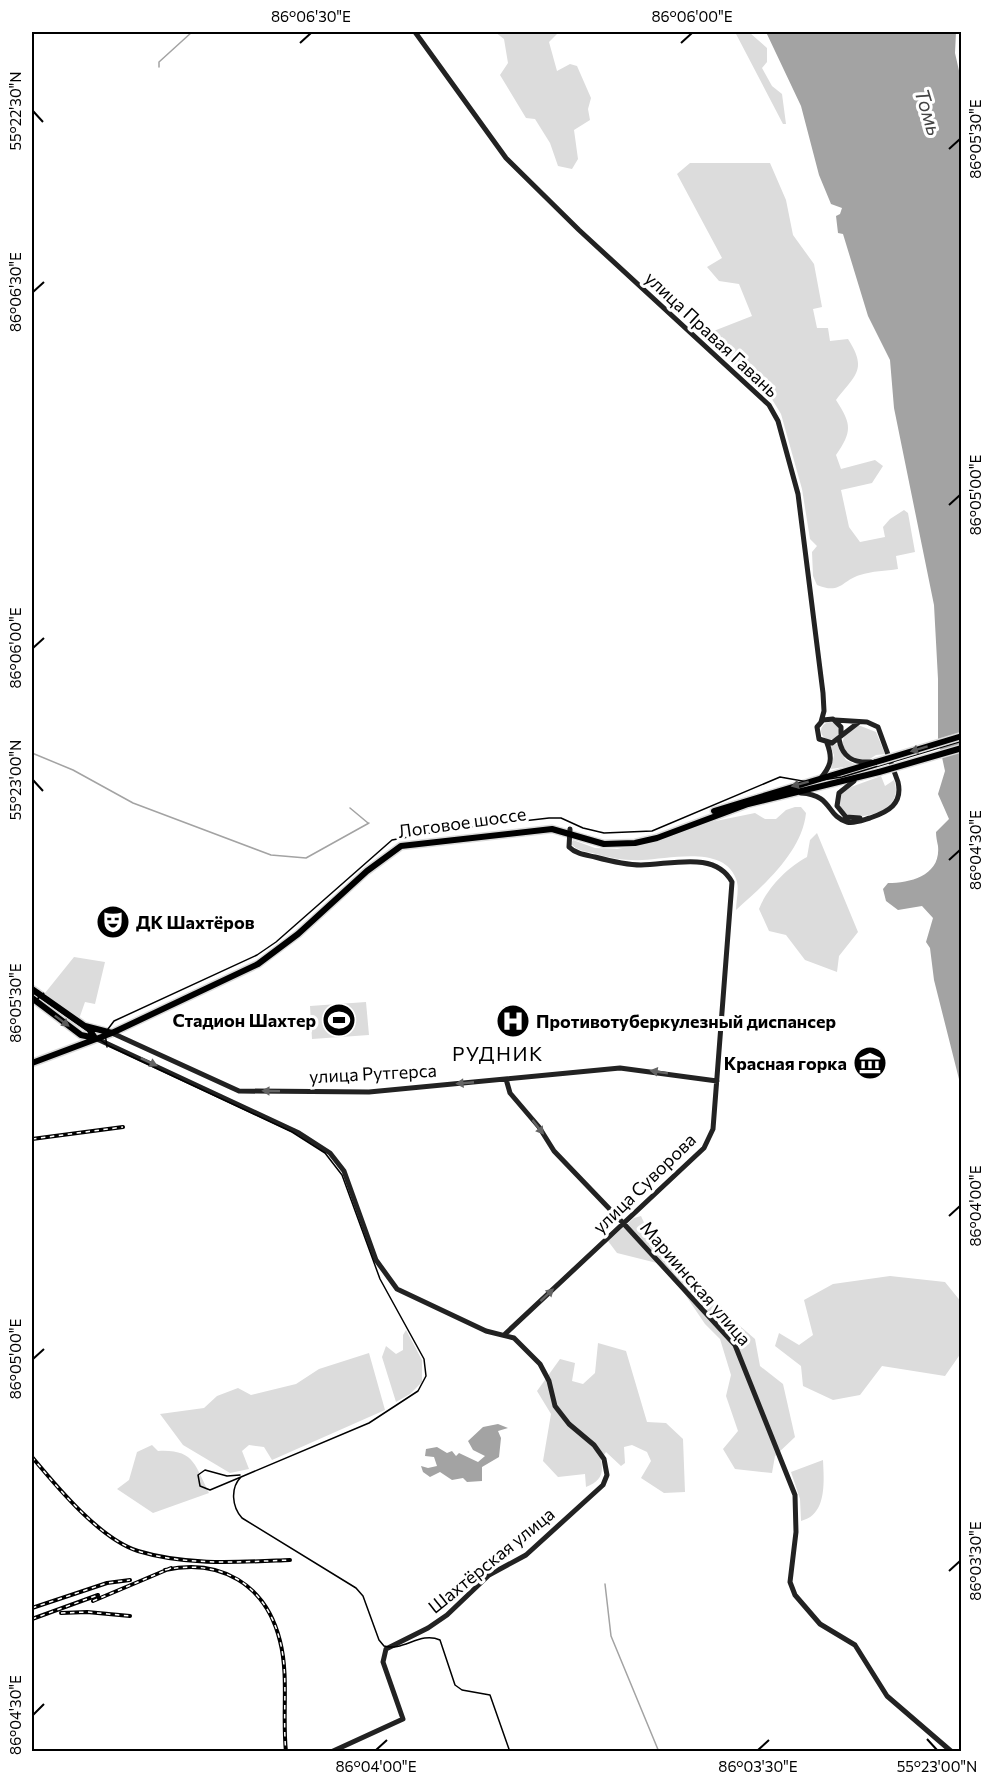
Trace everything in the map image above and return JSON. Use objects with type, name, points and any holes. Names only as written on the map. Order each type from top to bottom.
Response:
[{"type":"main road","name":"улица Правая Гавань","points":[[415,32],[506,158],[579,230],[769,405],[798,494],[823,693],[824,711],[821,722]]},
{"type":"main road","name":"улица Правая Гавань","points":[[823,693],[834,720]]},
{"type":"main road","points":[[834,720],[841,726],[840,737],[843,752],[849,759],[859,763],[876,762]]},
{"type":"main road","points":[[801,793],[818,796],[838,818],[846,822],[873,817],[893,807],[900,790],[881,732],[872,724],[860,722],[834,720],[821,722],[817,734],[827,744],[832,756],[831,764],[820,779]]},
{"type":"main road","points":[[827,744],[860,722]]},
{"type":"main road","name":"Логовое шоссе","points":[[32,1064],[110,1032],[265,955],[364,869],[399,843],[551,825],[604,841],[646,838],[745,800],[962,736]]},
{"type":"main road","name":"Логовое шоссе","points":[[569,830],[604,844],[634,843],[657,838],[748,804],[854,780],[962,748]]},
{"type":"main road","points":[[854,780],[839,793],[836,803],[838,810],[850,819],[873,817]]},
{"type":"main road","name":"улица Суворова","points":[[504,1335],[624,1224],[709,1141],[713,1129],[733,891],[730,878],[722,869],[711,864],[685,862],[631,864],[579,853],[569,847],[569,830]]},
{"type":"main road","points":[[32,989],[85,1026],[96,1038]]},
{"type":"main road","points":[[32,998],[81,1035],[96,1038],[299,1133],[330,1153],[348,1178],[376,1260],[391,1283],[418,1301],[486,1331],[517,1340]]},
{"type":"main road","points":[[85,1026],[110,1032]]},
{"type":"main road","name":"улица Рутгерса","points":[[110,1032],[233,1089],[369,1092],[620,1068],[717,1082]]},
{"type":"main road","name":"Мариинская улица","points":[[506,1079],[510,1093],[539,1127],[554,1151],[735,1346],[795,1495],[796,1532],[790,1582],[795,1595],[820,1624],[855,1645],[887,1696],[951,1752]]},
{"type":"main road","points":[[231,1101],[233,1089]]},
{"type":"main road","points":[[516,1324],[514,1333],[517,1340]]},
{"type":"main road","name":"Шахтёрская улица","points":[[331,1752],[403,1719],[383,1662],[383,1655],[388,1647],[423,1631],[447,1615],[489,1575],[526,1555],[603,1485],[607,1475],[604,1460],[594,1444],[569,1424],[555,1406],[545,1371],[517,1340]]},
{"type":"shaded area","points":[[495,32],[556,32],[557,34],[549,42],[557,71],[570,64],[577,66],[591,98],[588,109],[590,120],[574,130],[578,159],[572,169],[558,166],[550,143],[535,119],[526,118],[500,75],[508,63],[504,39]]},
{"type":"shaded area","points":[[735,32],[750,33],[767,48],[767,62],[762,68],[772,86],[782,94],[786,124],[783,124]]},
{"type":"shaded area","points":[[690,163],[770,163],[786,200],[793,235],[814,264],[822,307],[813,309],[817,328],[828,328],[830,341],[848,339],[857,358],[857,372],[836,400],[845,416],[848,428],[845,440],[836,455],[841,469],[875,460],[883,466],[872,483],[841,490],[849,527],[860,542],[885,537],[883,527],[890,519],[904,510],[908,513],[915,552],[896,556],[898,569],[860,575],[836,588],[817,585],[813,576],[812,552],[817,546],[810,539],[802,489],[781,414],[770,396],[735,365],[706,334],[752,316],[739,284],[719,281],[707,267],[722,258],[677,174]]},
{"type":"shaded area","points":[[830,722],[836,725],[839,731],[836,737],[830,740],[824,737],[821,731],[824,725]]},
{"type":"shaded area","points":[[858,725],[876,732],[885,754],[876,755],[865,762],[849,757],[842,744],[844,737]]},
{"type":"shaded area","points":[[837,744],[846,760],[857,765],[831,769],[834,755],[830,745]]},
{"type":"shaded area","points":[[881,776],[885,786],[894,780],[896,790],[894,798],[884,809],[868,815],[850,817],[839,806],[840,795],[851,787]]},
{"type":"shaded area","points":[[801,807],[806,813],[797,841],[780,867],[736,910],[737,882],[731,870],[722,862],[696,856],[619,859],[583,851],[571,844],[573,840],[595,848],[617,849],[657,842],[706,823],[755,813],[765,819],[776,819],[786,810]]},
{"type":"shaded area","points":[[817,833],[858,932],[839,956],[837,972],[805,960],[786,935],[769,931],[759,909],[767,893],[779,879],[807,857],[810,840]]},
{"type":"shaded area","points":[[74,957],[105,962],[95,1004],[85,1002],[79,1019],[45,993]]},
{"type":"shaded area","name":"Стадион Шахтер","points":[[366,1002],[369,1035],[312,1039],[310,1006]]},
{"type":"shaded area","points":[[641,1216],[651,1238],[677,1255],[733,1320],[755,1339],[760,1366],[783,1384],[795,1437],[775,1456],[772,1473],[735,1469],[723,1449],[738,1431],[726,1396],[731,1375],[720,1339],[705,1324],[665,1265],[617,1253],[608,1241],[634,1218]]},
{"type":"shaded area","points":[[890,1276],[945,1282],[962,1303],[961,1353],[945,1376],[882,1366],[860,1395],[833,1400],[803,1386],[801,1366],[775,1346],[779,1333],[799,1345],[813,1335],[804,1300],[833,1284]]},
{"type":"shaded area","points":[[406,1330],[422,1360],[422,1382],[410,1394],[396,1402],[382,1357],[386,1346],[396,1354],[403,1350],[403,1335]]},
{"type":"shaded area","points":[[598,1343],[626,1351],[647,1422],[666,1423],[683,1439],[685,1492],[664,1493],[641,1478],[651,1461],[647,1452],[632,1445],[624,1447],[625,1463],[621,1466],[606,1452],[601,1460],[600,1477],[586,1487],[585,1474],[558,1477],[543,1461],[551,1414],[537,1391],[560,1359],[575,1363],[572,1381],[583,1384],[595,1373]]},
{"type":"shaded area","points":[[369,1353],[385,1410],[272,1460],[264,1447],[249,1445],[242,1451],[249,1469],[230,1473],[183,1445],[160,1414],[204,1408],[217,1396],[238,1388],[251,1395],[296,1384],[319,1369]]},
{"type":"shaded area","points":[[152,1445],[158,1451],[179,1453],[192,1461],[209,1493],[153,1513],[117,1489],[129,1480],[137,1452]]},
{"type":"shaded area","points":[[823,1460],[820,1505],[809,1518],[801,1521],[800,1499],[791,1472]]},
{"type":"water","name":"Томь","points":[[766,32],[956,32],[955,53],[962,84],[961,1087],[934,980],[930,948],[926,942],[933,918],[922,906],[898,910],[886,901],[883,889],[888,883],[915,879],[930,870],[938,856],[936,832],[949,819],[938,794],[945,771],[938,739],[934,605],[894,408],[890,360],[868,316],[843,234],[838,233],[836,216],[840,214],[842,208],[831,204],[819,175],[801,106]]},
{"type":"water","points":[[498,1424],[508,1428],[498,1431],[501,1438],[499,1457],[482,1467],[482,1481],[467,1482],[463,1478],[452,1480],[440,1472],[430,1477],[423,1472],[421,1466],[428,1468],[437,1466],[434,1457],[425,1456],[426,1449],[437,1447],[447,1453],[452,1451],[456,1456],[459,1453],[478,1462],[485,1456],[473,1450],[468,1441],[483,1427]]},
{"type":"waterway","points":[[159,67],[159,62],[192,32]]},
{"type":"waterway","points":[[32,753],[73,770],[133,803],[271,855],[306,858],[369,823]]},
{"type":"waterway","points":[[350,808],[368,823]]},
{"type":"waterway","points":[[605,1584],[611,1636],[659,1752]]},
{"type":"tram line","points":[[107,1047],[105,1033],[114,1021],[257,955],[276,942],[392,840],[446,830],[549,818],[561,818],[583,828],[604,833],[652,831],[780,777],[808,782],[842,777],[962,741]]},
{"type":"tram line","points":[[32,992],[109,1046],[292,1132],[325,1153],[342,1175],[380,1279],[424,1359],[426,1376],[418,1391],[369,1423],[241,1477],[235,1486],[234,1503],[242,1518],[356,1588],[363,1596],[379,1640],[384,1646],[398,1646],[425,1638],[440,1640],[455,1685],[462,1690],[490,1695],[510,1752]]},
{"type":"tram line","points":[[240,1475],[227,1476],[205,1470],[198,1475],[200,1486],[210,1490],[241,1477]]},
{"type":"railway","points":[[32,1139],[123,1127]]},
{"type":"railway","points":[[32,1457],[94,1524],[124,1545],[138,1551],[194,1561],[290,1560]]},
{"type":"railway","points":[[165,1570],[185,1567],[222,1572],[252,1590],[264,1604],[273,1621],[283,1654],[286,1752]]},
{"type":"railway","points":[[93,1601],[171,1568]]},
{"type":"railway","points":[[32,1608],[107,1583],[130,1580]]},
{"type":"railway","points":[[32,1619],[98,1595]]},
{"type":"railway","points":[[61,1613],[87,1612],[130,1616]]},
{"type":"place","name":"ДК Шахтёров","points":[[113,922]]},
{"type":"place","name":"Стадион Шахтер","points":[[339,1020]]},
{"type":"place","name":"Противотуберкулезный диспансер","points":[[513,1021]]},
{"type":"place","name":"Красная горка","points":[[870,1063]]},
{"type":"district","name":"РУДНИК","points":[[498,1053]]}]
